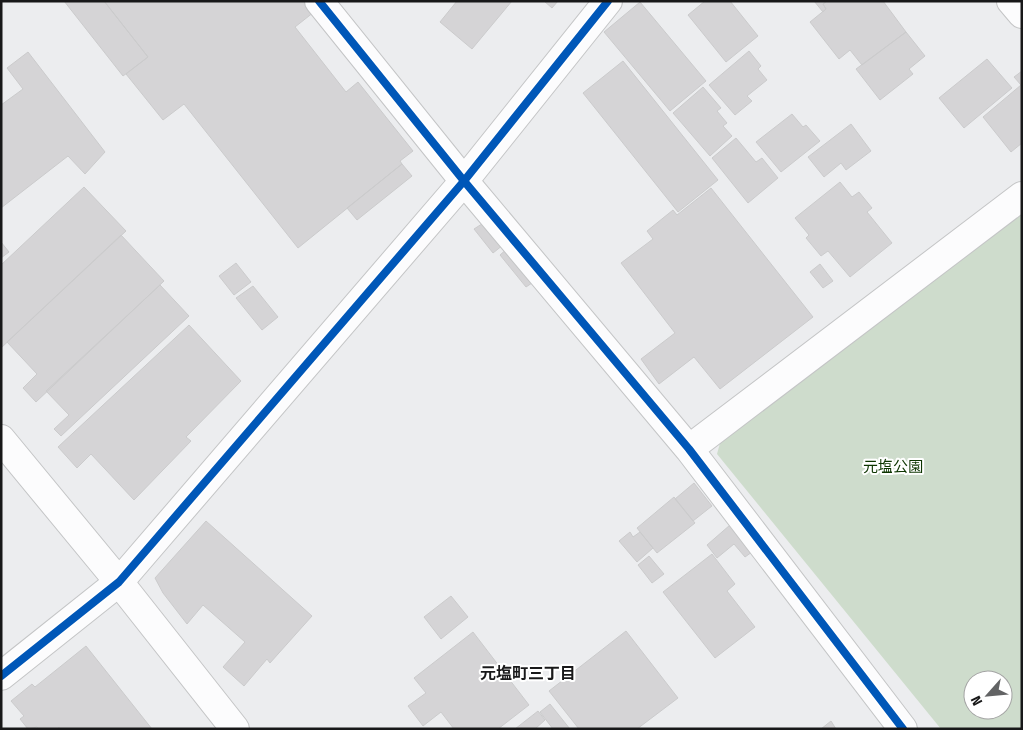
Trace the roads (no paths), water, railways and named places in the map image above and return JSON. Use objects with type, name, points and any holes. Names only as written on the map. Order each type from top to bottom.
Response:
[{"type":"street","points":[[319,1],[464,181],[689,449],[903,729]]},
{"type":"street","points":[[1,676],[119,582],[464,181],[608,1]]},
{"type":"street","points":[[1012,1],[1022,14]]},
{"type":"street","points":[[689,449],[1022,196]]},
{"type":"street","points":[[1,439],[119,582],[235,729]]},
{"type":"district","name":"元塩町三丁目","points":[[528,673]]},
{"type":"park label","name":"元塩公園","points":[[893,467]]}]
